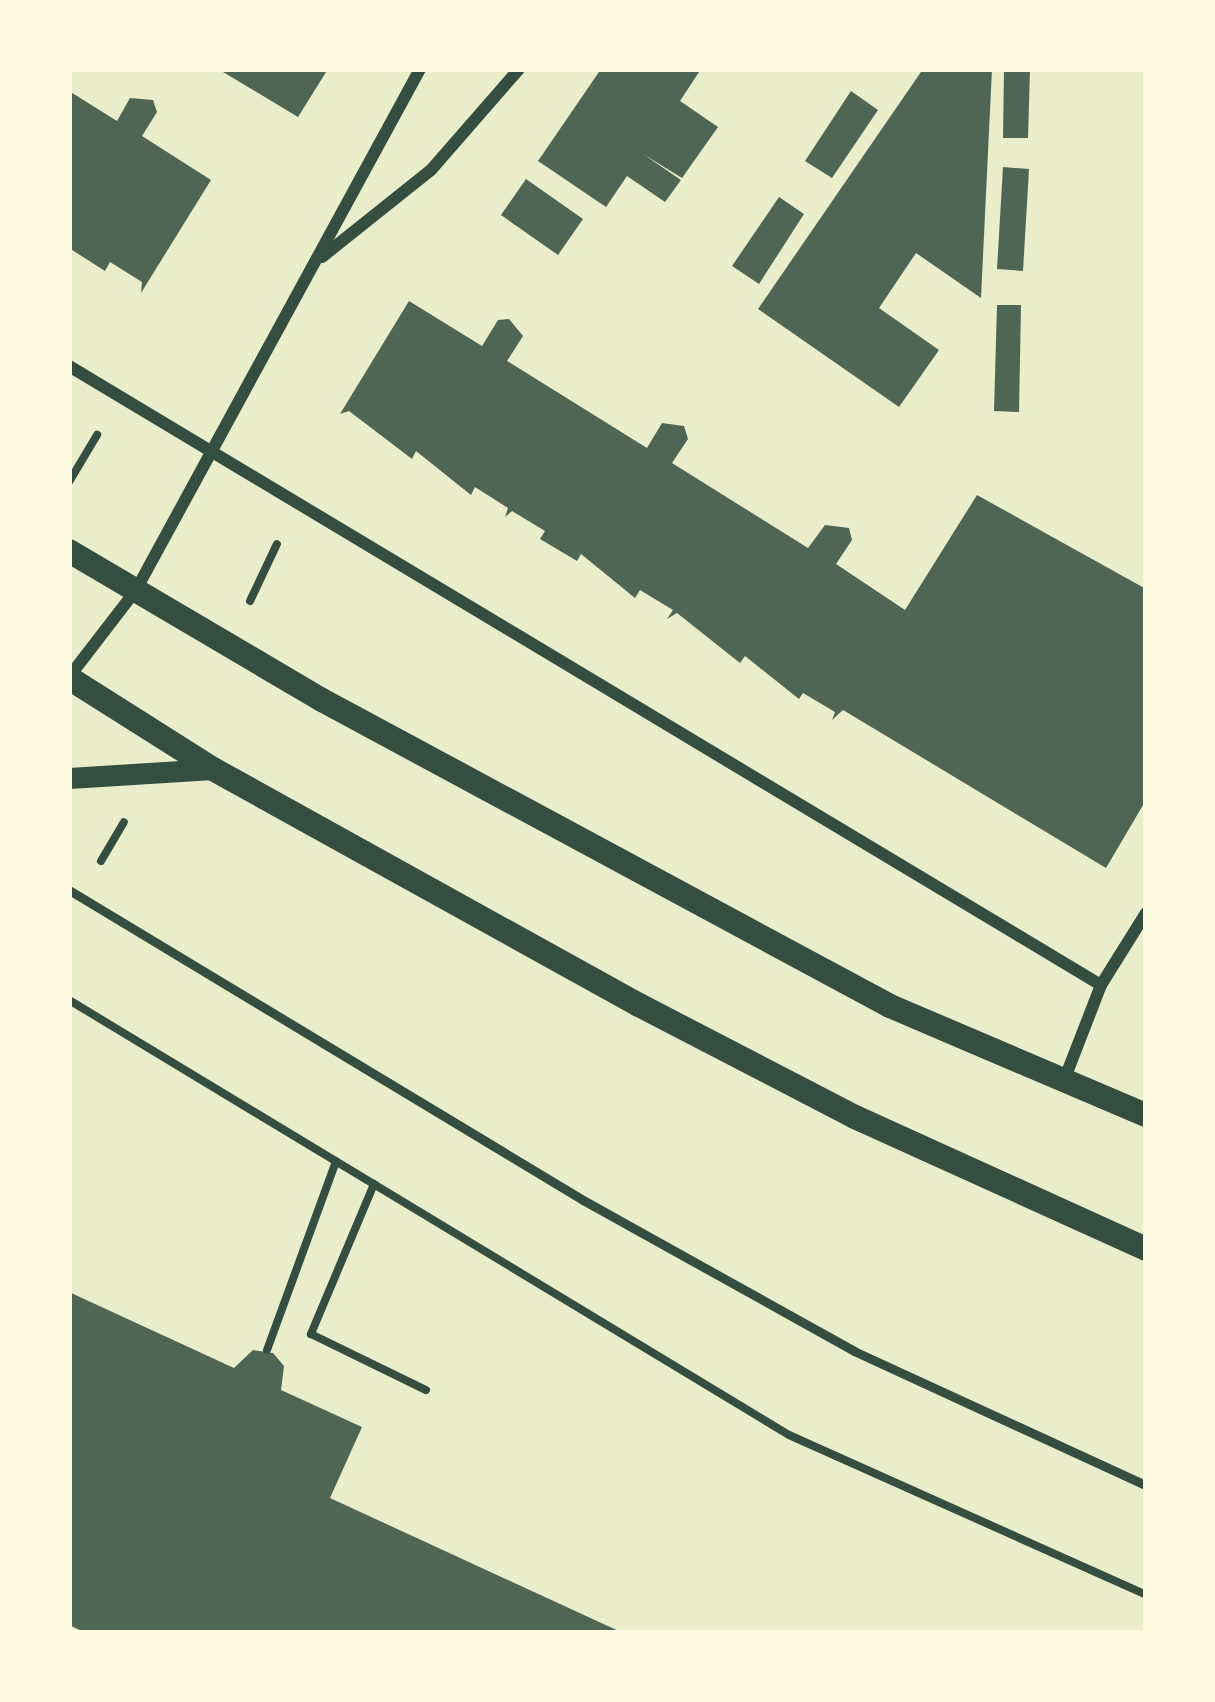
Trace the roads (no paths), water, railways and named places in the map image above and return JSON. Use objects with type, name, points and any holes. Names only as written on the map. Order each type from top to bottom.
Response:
[{"type":"main road","points":[[69,551],[322,700],[890,1006],[1062,1085],[1146,1115]]},
{"type":"main road","points":[[69,677],[213,769],[639,1006],[855,1117],[1146,1249]]},
{"type":"street","points":[[69,677],[136,590],[420,69]]},
{"type":"street","points":[[317,261],[431,170],[519,69]]},
{"type":"street","points":[[69,366],[1101,985]]},
{"type":"street","points":[[69,778],[213,769]]},
{"type":"street","points":[[1062,1085],[1101,985],[1146,913]]},
{"type":"lane","points":[[69,890],[565,1190],[833,1340],[1146,1485]]}]
